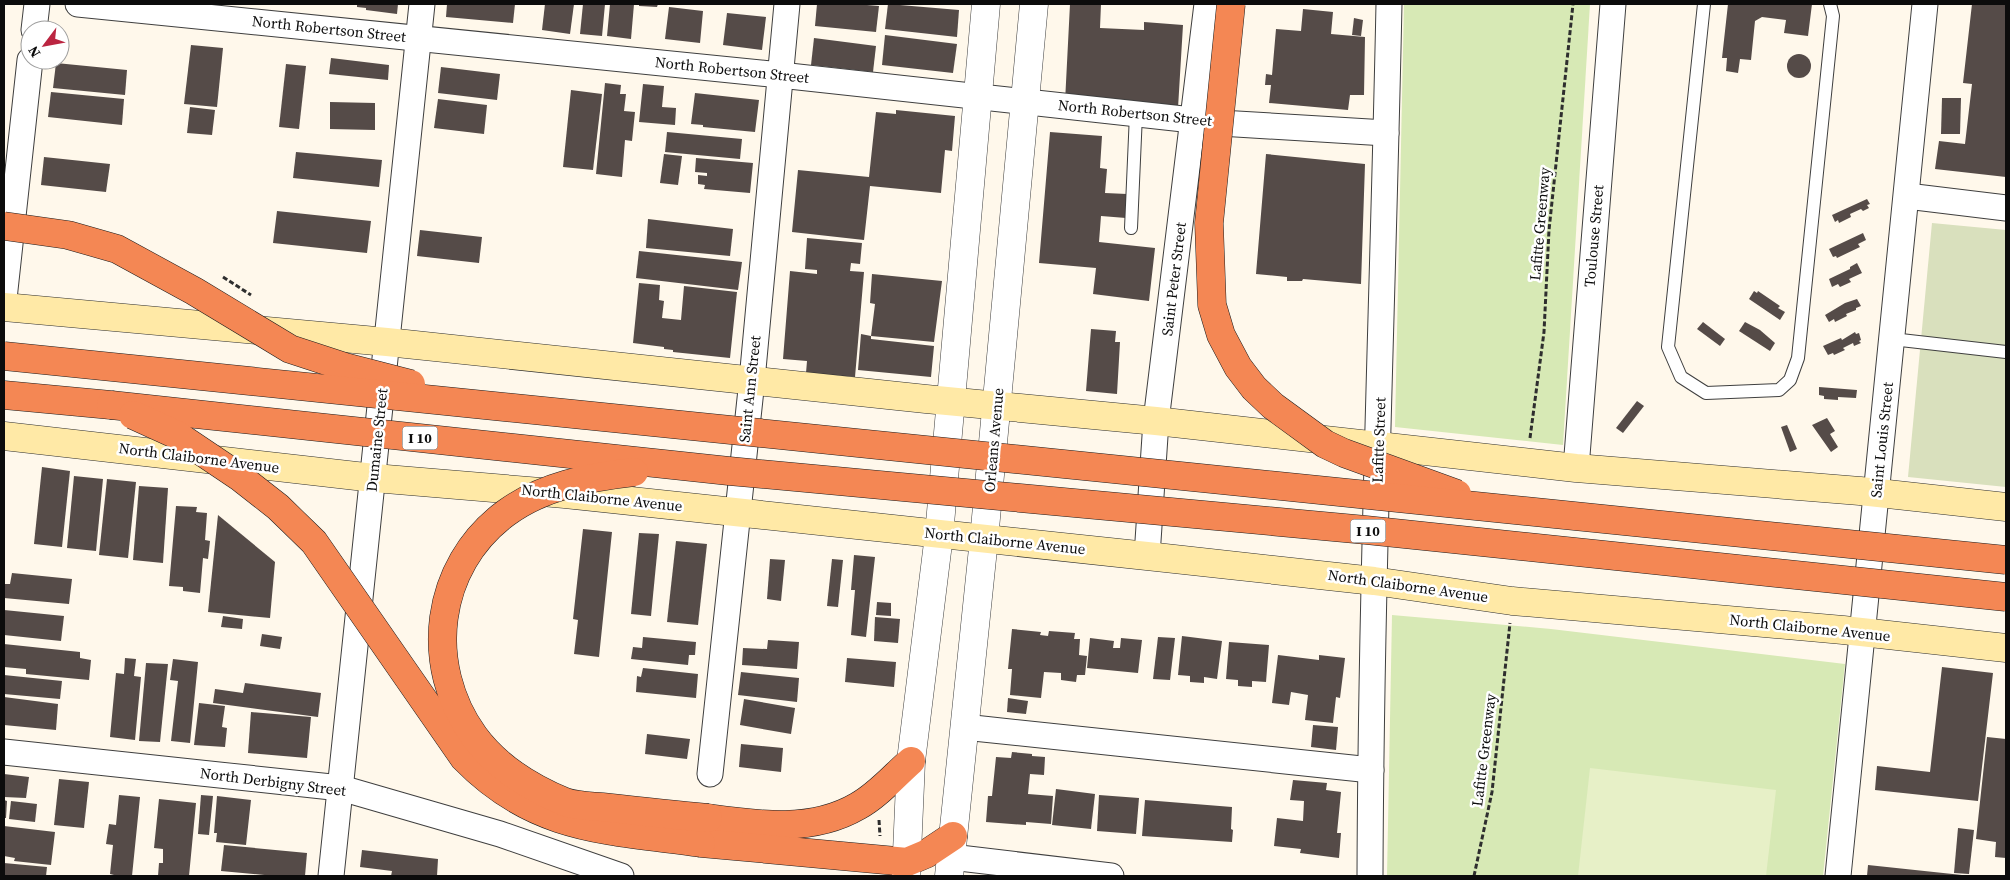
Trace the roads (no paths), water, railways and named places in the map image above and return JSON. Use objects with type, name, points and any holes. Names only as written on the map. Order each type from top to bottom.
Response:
[{"type":"highway","points":[[1231,4],[1209,224],[1212,305],[1221,335],[1238,367],[1254,388],[1273,406],[1325,444],[1344,453],[1496,508]]},
{"type":"highway","points":[[4,226],[68,235],[117,249],[194,291],[290,349],[345,367],[508,407]]},
{"type":"highway","points":[[4,356],[2006,560]]},
{"type":"highway","name":"I 10","points":[[4,395],[729,471],[1366,530],[2006,597]]},
{"type":"highway","points":[[111,405],[177,435],[278,506],[314,542],[464,758],[483,777],[505,794],[536,811],[597,829],[704,831],[744,823],[807,824],[820,822],[859,806],[911,761]]},
{"type":"highway","points":[[729,471],[633,472],[605,476],[552,488],[527,500],[505,514],[492,526],[462,562],[452,580],[442,624],[447,682],[460,713],[475,737],[506,769],[528,783],[567,803],[907,869],[926,854],[951,856]]},
{"type":"main road","points":[[4,307],[387,342],[1156,421],[1576,468],[1877,492],[2006,507]]},
{"type":"main road","name":"North Claiborne Avenue","points":[[4,436],[374,478],[565,494],[1147,556],[1374,581],[1512,601],[1863,632],[2006,648]]},
{"type":"street","points":[[35,20],[37,4]]},
{"type":"street","name":"North Robertson Street","points":[[78,4],[780,75],[1194,120],[1386,134]]},
{"type":"street","name":"Dumaine Street","points":[[331,876],[422,4]]},
{"type":"street","name":"Saint Ann Street","points":[[710,774],[752,380],[788,4]]},
{"type":"street","points":[[907,869],[911,761],[938,535],[986,4]]},
{"type":"street","name":"Orleans Avenue","points":[[951,856],[997,406],[1034,4]]},
{"type":"street","name":"Saint Peter Street","points":[[1147,556],[1156,421],[1207,4]]},
{"type":"street","name":"Lafitte Street","points":[[1370,876],[1374,581],[1379,447],[1389,4]]},
{"type":"street","name":"Toulouse Street","points":[[1576,468],[1613,4]]},
{"type":"street","name":"Saint Louis Street","points":[[1838,876],[1925,4]]},
{"type":"street","points":[[4,299],[29,70]]},
{"type":"street","points":[[1907,196],[2006,208]]},
{"type":"street","points":[[964,727],[1371,770]]},
{"type":"street","name":"North Derbigny Street","points":[[4,752],[341,788],[500,834],[621,876]]},
{"type":"street","points":[[951,856],[1075,874],[1111,876]]},
{"type":"lane","points":[[1704,4],[1668,347],[1681,377],[1706,393],[1779,390],[1790,380],[1798,358],[1833,16],[1830,4]]},
{"type":"lane","points":[[1131,228],[1136,114]]},
{"type":"lane","points":[[1892,340],[2006,352]]}]
